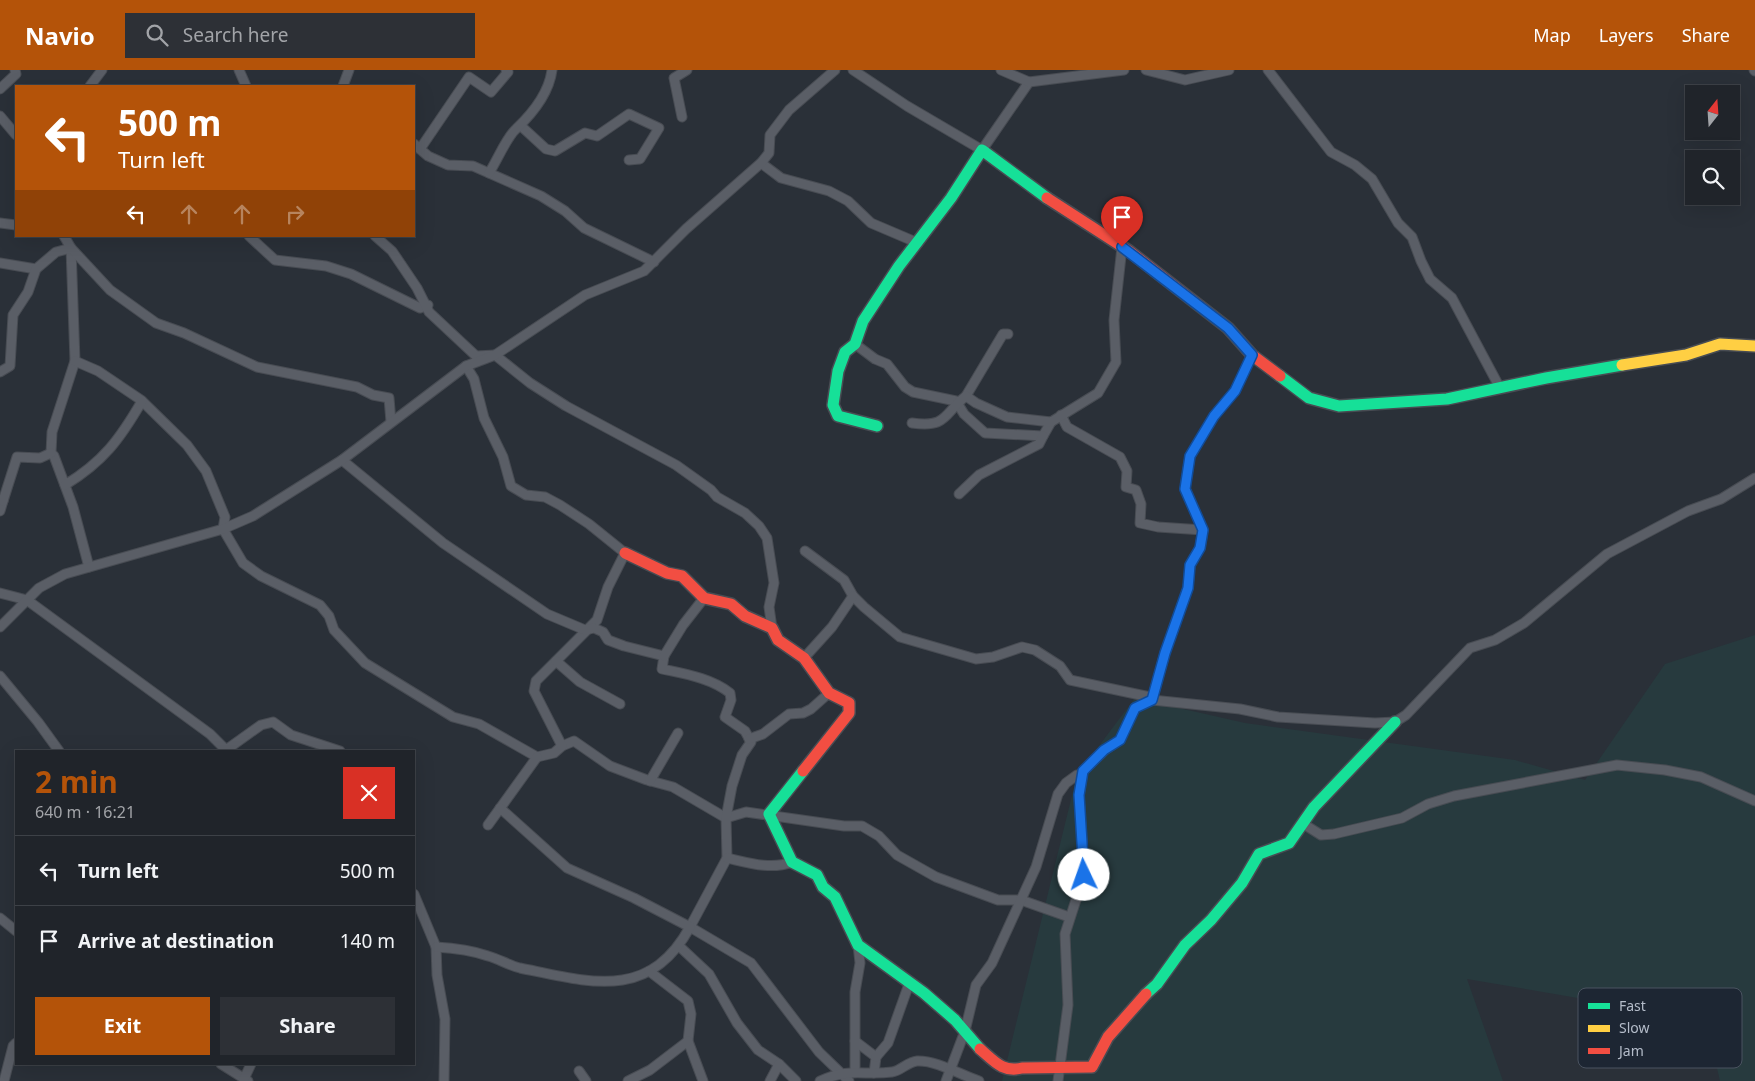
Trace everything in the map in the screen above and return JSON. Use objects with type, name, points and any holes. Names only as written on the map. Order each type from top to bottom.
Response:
[{"type":"street","points":[[0,89],[16,74],[15,70]]},
{"type":"street","points":[[91,85],[102,70]]},
{"type":"street","points":[[239,70],[246,85]]},
{"type":"street","points":[[343,85],[349,70]]},
{"type":"street","points":[[506,70],[508,72],[491,92],[469,76],[417,147],[428,156],[448,165],[473,166],[541,196],[565,211],[584,228],[654,262]]},
{"type":"street","points":[[489,173],[516,129],[531,115],[550,84],[552,70]]},
{"type":"street","points":[[682,117],[674,78],[687,70]]},
{"type":"street","points":[[0,628],[39,588],[65,574],[223,528],[252,516],[342,460],[466,366],[495,355],[585,295],[644,271],[686,229],[761,163],[769,153],[770,135],[788,110],[835,70]]},
{"type":"street","points":[[853,70],[907,106],[982,150],[1026,184],[1070,211],[1122,247],[1228,328],[1252,355],[1309,398],[1339,406],[1447,399],[1546,378],[1686,355],[1720,344],[1755,346]]},
{"type":"street","points":[[1001,70],[1029,82],[1124,70]]},
{"type":"street","points":[[1146,70],[1185,80],[1229,70]]},
{"type":"street","points":[[1268,70],[1331,152],[1355,166],[1372,179],[1398,223],[1412,238],[1430,279],[1452,298],[1500,388]]},
{"type":"street","points":[[877,426],[838,416],[833,405],[838,371],[845,352],[855,344],[863,322],[900,266],[952,198],[982,150],[1029,82]]},
{"type":"street","points":[[521,126],[546,149],[555,151],[585,133],[597,136],[629,114],[658,128],[640,160],[629,160]]},
{"type":"street","points":[[0,116],[15,134]]},
{"type":"street","points":[[761,163],[781,178],[829,191],[848,201],[871,223],[918,243]]},
{"type":"street","points":[[0,223],[15,224]]},
{"type":"street","points":[[65,237],[71,248],[110,290],[156,323],[184,333],[257,367],[357,387],[373,395],[389,398],[391,422]]},
{"type":"street","points":[[250,237],[258,247],[275,260],[326,266],[351,274],[420,308],[428,305]]},
{"type":"street","points":[[376,237],[392,251],[428,305],[429,312],[476,356],[495,355],[530,383],[559,401],[676,465],[711,490],[717,497],[745,513],[759,526],[767,538],[774,583],[769,606],[772,628],[778,640],[804,658],[829,693],[849,703],[849,713],[769,814]]},
{"type":"street","points":[[959,494],[979,475],[1039,444],[1051,422],[1098,393],[1116,362],[1114,320],[1122,247]]},
{"type":"street","points":[[0,372],[10,366],[12,315],[28,292],[36,269],[56,252],[71,248]]},
{"type":"street","points":[[71,248],[75,361],[52,432],[51,453],[54,456],[57,469],[65,485],[89,568]]},
{"type":"street","points":[[0,263],[36,269]]},
{"type":"street","points":[[912,423],[936,423],[946,419],[957,403],[966,396],[1003,334],[1008,334]]},
{"type":"street","points":[[855,344],[875,359],[887,364],[906,387],[914,392],[957,403],[964,414],[986,433],[1043,436]]},
{"type":"street","points":[[1152,700],[1165,653],[1188,588],[1190,565],[1200,548],[1203,530],[1185,489],[1190,456],[1214,416],[1235,391],[1252,355]]},
{"type":"street","points":[[75,361],[98,371],[142,402],[187,445],[206,471],[225,517],[223,528],[243,563],[261,576],[320,605],[329,616],[334,630],[365,663],[453,717],[479,724],[537,757]]},
{"type":"street","points":[[466,366],[474,380],[484,418],[503,457],[511,486],[526,495],[545,497],[560,505],[589,524],[625,553],[667,573],[682,576],[704,598],[731,604],[745,616],[772,628]]},
{"type":"street","points":[[966,396],[976,403],[1007,417],[1051,422]]},
{"type":"street","points":[[65,485],[91,469],[124,434],[142,402]]},
{"type":"street","points":[[1062,415],[1068,427],[1120,457],[1127,471],[1126,486],[1136,490],[1141,504],[1140,523],[1158,527],[1203,530]]},
{"type":"street","points":[[0,511],[17,456],[40,458],[51,453]]},
{"type":"street","points":[[342,460],[443,543],[477,564],[509,590],[547,614],[585,630],[594,628],[603,632],[608,640],[624,646],[664,656]]},
{"type":"street","points":[[858,945],[924,994],[964,1030],[977,1047],[1000,1066],[1011,1071],[1022,1068],[1092,1067],[1108,1037],[1134,1006],[1157,984],[1186,945],[1211,920],[1242,883],[1259,854],[1289,843],[1302,823],[1334,785],[1395,722],[1406,715],[1470,648],[1495,640],[1524,623],[1607,554],[1688,510],[1720,499],[1755,478]]},
{"type":"street","points":[[806,550],[844,580],[852,596],[900,637],[976,659],[993,657],[1022,648],[1035,650],[1060,666],[1070,680],[1150,697],[1152,700]]},
{"type":"street","points":[[562,746],[534,691],[536,681],[597,620],[608,587],[625,553]]},
{"type":"street","points":[[0,593],[27,600],[210,734],[226,750]]},
{"type":"street","points":[[804,658],[832,628],[852,596]]},
{"type":"street","points":[[436,947],[462,948],[520,968],[600,982],[625,981],[649,971],[668,958],[679,946],[727,858],[726,818],[732,786],[742,755],[751,742],[745,731],[725,716],[731,700],[730,693],[706,680],[662,669],[664,656],[683,625],[704,598]]},
{"type":"street","points":[[556,661],[580,682],[620,704]]},
{"type":"street","points":[[0,676],[58,750]]},
{"type":"street","points":[[749,739],[763,734],[790,714],[803,713],[810,709],[829,693]]},
{"type":"street","points":[[1058,1081],[1068,1005],[1065,934],[1084,875],[1079,795],[1083,771],[1104,750],[1120,740],[1135,708],[1152,700],[1240,709],[1278,717],[1375,723],[1395,722]]},
{"type":"street","points":[[228,750],[261,725],[273,722],[291,735],[337,750]]},
{"type":"street","points":[[650,781],[678,732]]},
{"type":"street","points":[[488,825],[537,757],[554,753],[562,746],[574,741],[610,766],[650,781],[673,787],[726,818],[746,812],[844,826],[862,826],[879,836],[897,855],[936,877],[998,900],[1021,900],[1069,917]]},
{"type":"street","points":[[1302,823],[1321,835],[1334,834],[1402,818],[1428,804],[1454,796],[1616,765],[1665,770],[1701,778],[1755,801]]},
{"type":"street","points":[[946,1081],[964,1030],[976,985],[992,963],[1036,867],[1058,794],[1066,783],[1077,775]]},
{"type":"street","points":[[500,808],[567,868],[634,898],[690,927],[751,963],[819,1052],[849,1081]]},
{"type":"street","points":[[769,814],[792,862],[817,874],[823,887],[835,897],[858,945],[860,964],[855,992],[854,1072]]},
{"type":"street","points":[[727,858],[762,866],[792,862]]},
{"type":"street","points":[[415,896],[436,947],[437,976],[446,1019],[444,1081]]},
{"type":"street","points":[[0,918],[15,929]]},
{"type":"street","points":[[679,946],[709,974],[737,1024],[758,1050],[779,1064],[796,1081]]},
{"type":"street","points":[[649,971],[688,1001],[691,1014],[688,1041],[703,1081]]},
{"type":"street","points":[[874,1073],[876,1057],[888,1044],[909,984]]},
{"type":"street","points":[[628,1081],[650,1070],[688,1041]]},
{"type":"street","points":[[855,1041],[876,1057]]},
{"type":"street","points":[[4,1081],[15,1044]]},
{"type":"street","points":[[820,1081],[841,1073],[895,1072],[907,1064],[916,1061],[934,1064],[980,1081]]},
{"type":"street","points":[[770,1081],[779,1064]]},
{"type":"street","points":[[223,1065],[246,1080],[251,1065]]},
{"type":"street","points":[[579,1071],[586,1081]]},
{"type":"green space","points":[[1755,635],[1755,1081],[1720,1081],[1717,1068],[1742,1068],[1742,988],[1578,988],[1578,998],[1467,979],[1503,1081],[1002,1081],[1077,775],[1135,698],[1245,723],[1515,760],[1585,780],[1665,664]]},
{"type":"traffic: fast","points":[[877,426],[838,416],[833,405],[838,371],[845,352],[855,344],[863,321],[899,266],[951,198],[982,150],[1047,198]]},
{"type":"traffic: fast","points":[[1280,376],[1309,398],[1339,406],[1447,399],[1546,378],[1622,365]]},
{"type":"traffic: fast","points":[[1146,994],[1157,984],[1185,945],[1211,920],[1242,883],[1259,854],[1289,843],[1314,807],[1395,722]]},
{"type":"traffic: fast","points":[[803,771],[769,814],[792,862],[817,875],[823,887],[835,897],[858,945],[924,993],[955,1020],[980,1049]]},
{"type":"traffic: slow","points":[[1622,365],[1686,355],[1720,344],[1755,346]]},
{"type":"traffic: jam","points":[[1047,198],[1129,251],[1228,328],[1252,355],[1280,376]]},
{"type":"traffic: jam","points":[[625,553],[667,573],[682,576],[704,598],[731,604],[745,616],[772,628],[778,640],[804,658],[829,693],[849,703],[849,713],[803,771]]},
{"type":"traffic: jam","points":[[980,1049],[994,1062],[1009,1069],[1092,1067],[1108,1037],[1146,994]]},
{"type":"route","points":[[1084,875],[1079,795],[1083,771],[1104,750],[1120,740],[1135,708],[1152,700],[1160,677],[1165,653],[1188,588],[1190,565],[1200,548],[1203,530],[1185,489],[1186,472],[1190,456],[1214,416],[1235,391],[1252,355],[1228,328],[1122,247]]}]
